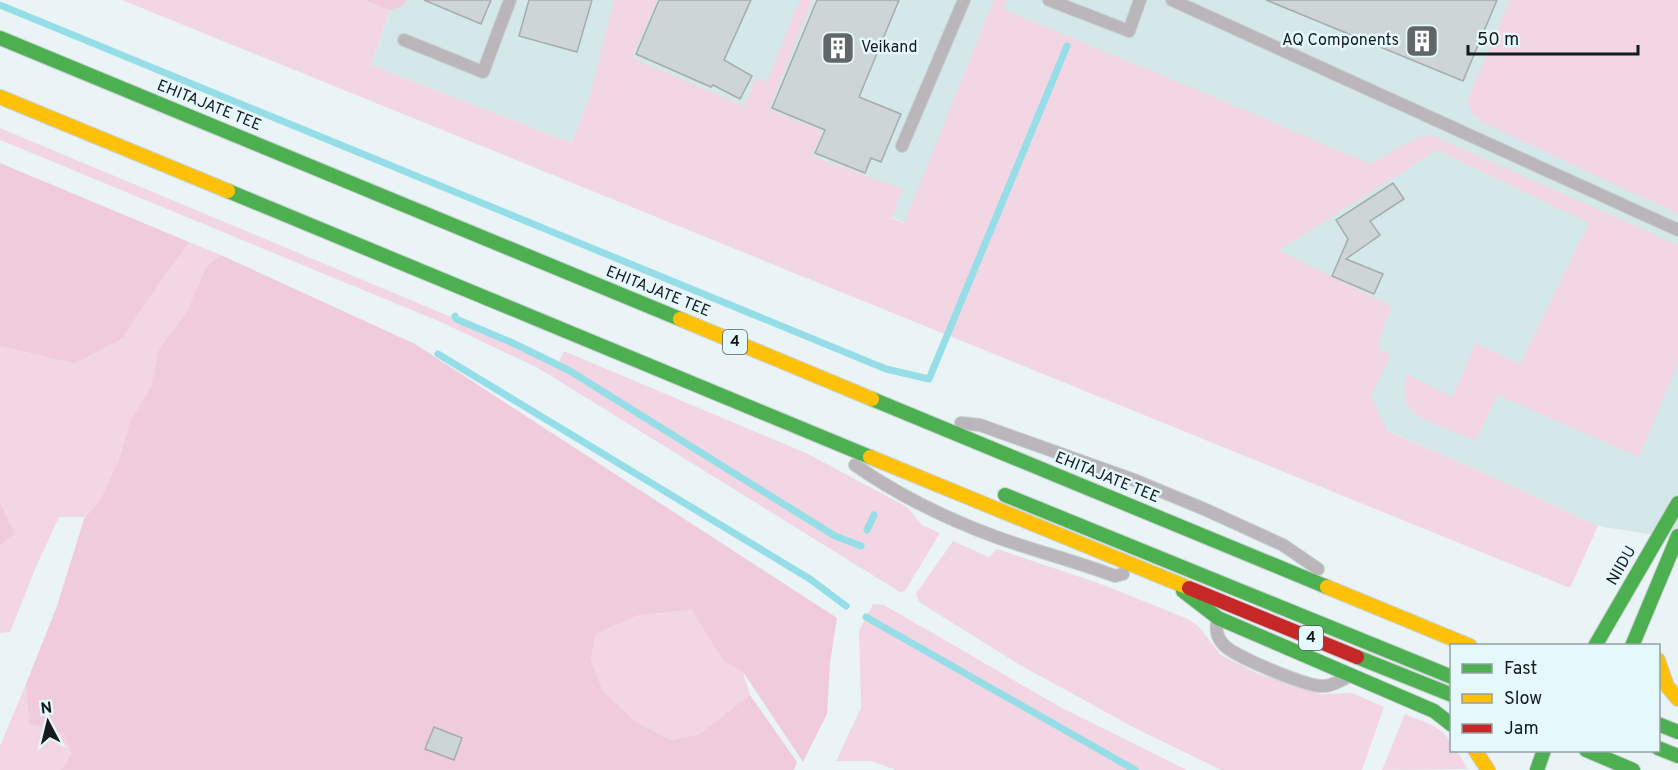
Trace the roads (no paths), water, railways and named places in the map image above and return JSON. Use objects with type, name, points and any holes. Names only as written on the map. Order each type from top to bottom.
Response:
[{"type":"main road","name":"EHITAJATE TEE","points":[[0,38],[1468,644]]},
{"type":"main road","name":"4","points":[[0,97],[912,475],[1450,694]]},
{"type":"main road","points":[[912,475],[946,471]]},
{"type":"main road","points":[[990,489],[1450,676]]},
{"type":"main road","name":"NIIDU","points":[[1596,644],[1678,503]]},
{"type":"main road","points":[[1662,608],[1677,539]]},
{"type":"main road","points":[[1632,644],[1677,539]]},
{"type":"main road","points":[[1170,580],[1218,618],[1434,711],[1450,723]]},
{"type":"main road","points":[[1660,670],[1671,693],[1678,699]]},
{"type":"main road","points":[[1660,724],[1678,732]]},
{"type":"main road","points":[[1660,748],[1678,756]]},
{"type":"main road","points":[[1476,752],[1488,770]]},
{"type":"main road","points":[[1537,770],[1543,752]]},
{"type":"main road","points":[[1586,753],[1633,770]]},
{"type":"lane","points":[[404,40],[483,72],[510,0]]},
{"type":"lane","points":[[902,146],[964,0]]},
{"type":"lane","points":[[1049,0],[1129,30],[1140,0]]},
{"type":"lane","points":[[1172,0],[1678,230]]},
{"type":"lane","points":[[927,421],[980,425],[1134,480],[1283,545],[1365,602]]},
{"type":"lane","points":[[805,430],[874,478],[943,514],[996,537],[1115,576],[1141,569]]},
{"type":"lane","points":[[1218,618],[1216,633],[1224,646],[1284,675],[1326,687],[1351,675]]},
{"type":"waterway","points":[[0,5],[886,369],[929,379],[1067,46]]},
{"type":"waterway","points":[[455,316],[456,319],[513,343],[570,371],[835,536],[861,546]]},
{"type":"waterway","points":[[438,354],[810,579],[846,606]]},
{"type":"waterway","points":[[867,530],[874,515]]},
{"type":"waterway","points":[[866,617],[1135,770]]},
{"type":"place","name":"AQ Components","points":[[1422,41]]},
{"type":"place","name":"Veikand","points":[[838,48]]}]
